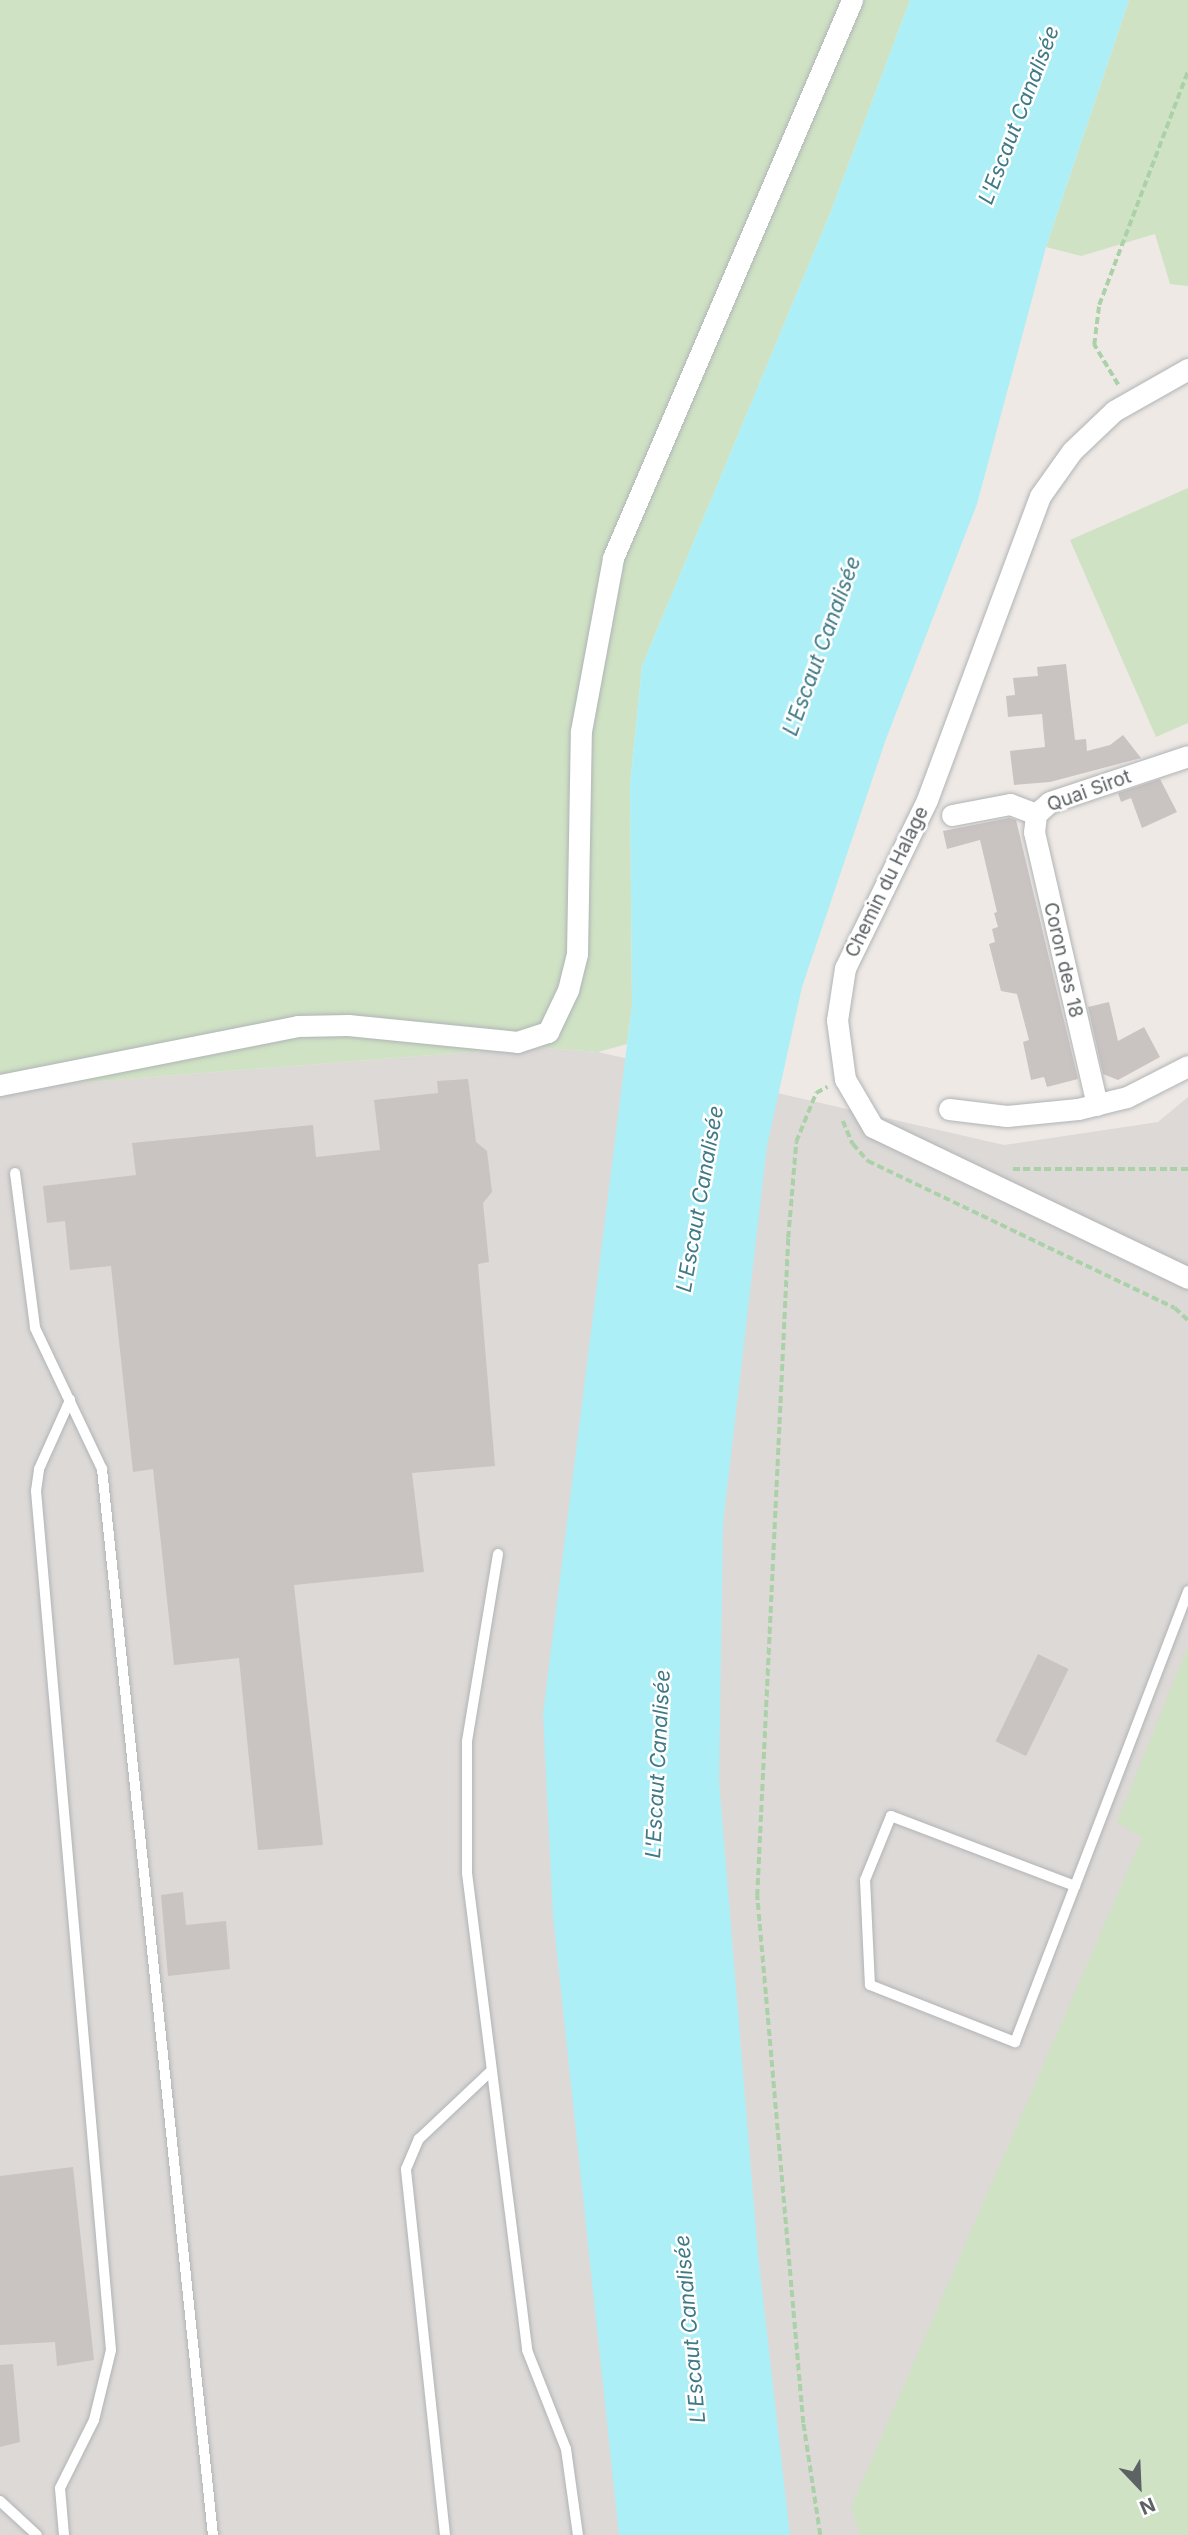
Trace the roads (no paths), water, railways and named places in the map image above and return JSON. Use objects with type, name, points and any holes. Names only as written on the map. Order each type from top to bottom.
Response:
[{"type":"street","points":[[0,1085],[298,1026],[348,1025],[517,1042],[548,1031],[568,989],[577,954],[581,731],[612,558],[852,0]]},
{"type":"street","name":"Chemin du Halage","points":[[1188,369],[1128,400],[1072,451],[1032,511],[923,809],[845,968],[837,1037],[845,1079],[865,1119],[895,1142],[1188,1278]]},
{"type":"street","name":"Quai Sirot","points":[[952,816],[1010,804],[1036,814],[1050,803],[1188,756]]},
{"type":"street","name":"Coron des 18","points":[[1036,814],[1034,832],[1097,1105]]},
{"type":"street","points":[[949,1109],[1021,1115],[1097,1105],[1127,1097],[1188,1066]]},
{"type":"lane","points":[[15,1173],[32,1318],[102,1469],[213,2535]]},
{"type":"lane","points":[[64,2535],[60,2488],[94,2420],[111,2350],[36,1491],[39,1469],[70,1400]]},
{"type":"lane","points":[[498,1554],[471,1713],[464,1788],[467,1873],[529,2364],[566,2449],[578,2535]]},
{"type":"lane","points":[[1075,1886],[891,1816],[865,1880],[870,1985],[1015,2042],[1075,1886],[1188,1591]]},
{"type":"lane","points":[[445,2535],[406,2169],[419,2139],[491,2071]]},
{"type":"lane","points":[[0,2501],[37,2535]]},
{"type":"water","name":"L'Escaut Canalisée","points":[[910,0],[1129,0],[1046,247],[977,504],[886,739],[802,987],[767,1146],[723,1524],[719,1781],[758,2254],[790,2535],[619,2535],[553,1916],[543,1714],[632,1005],[630,785],[642,666],[831,211]]}]
